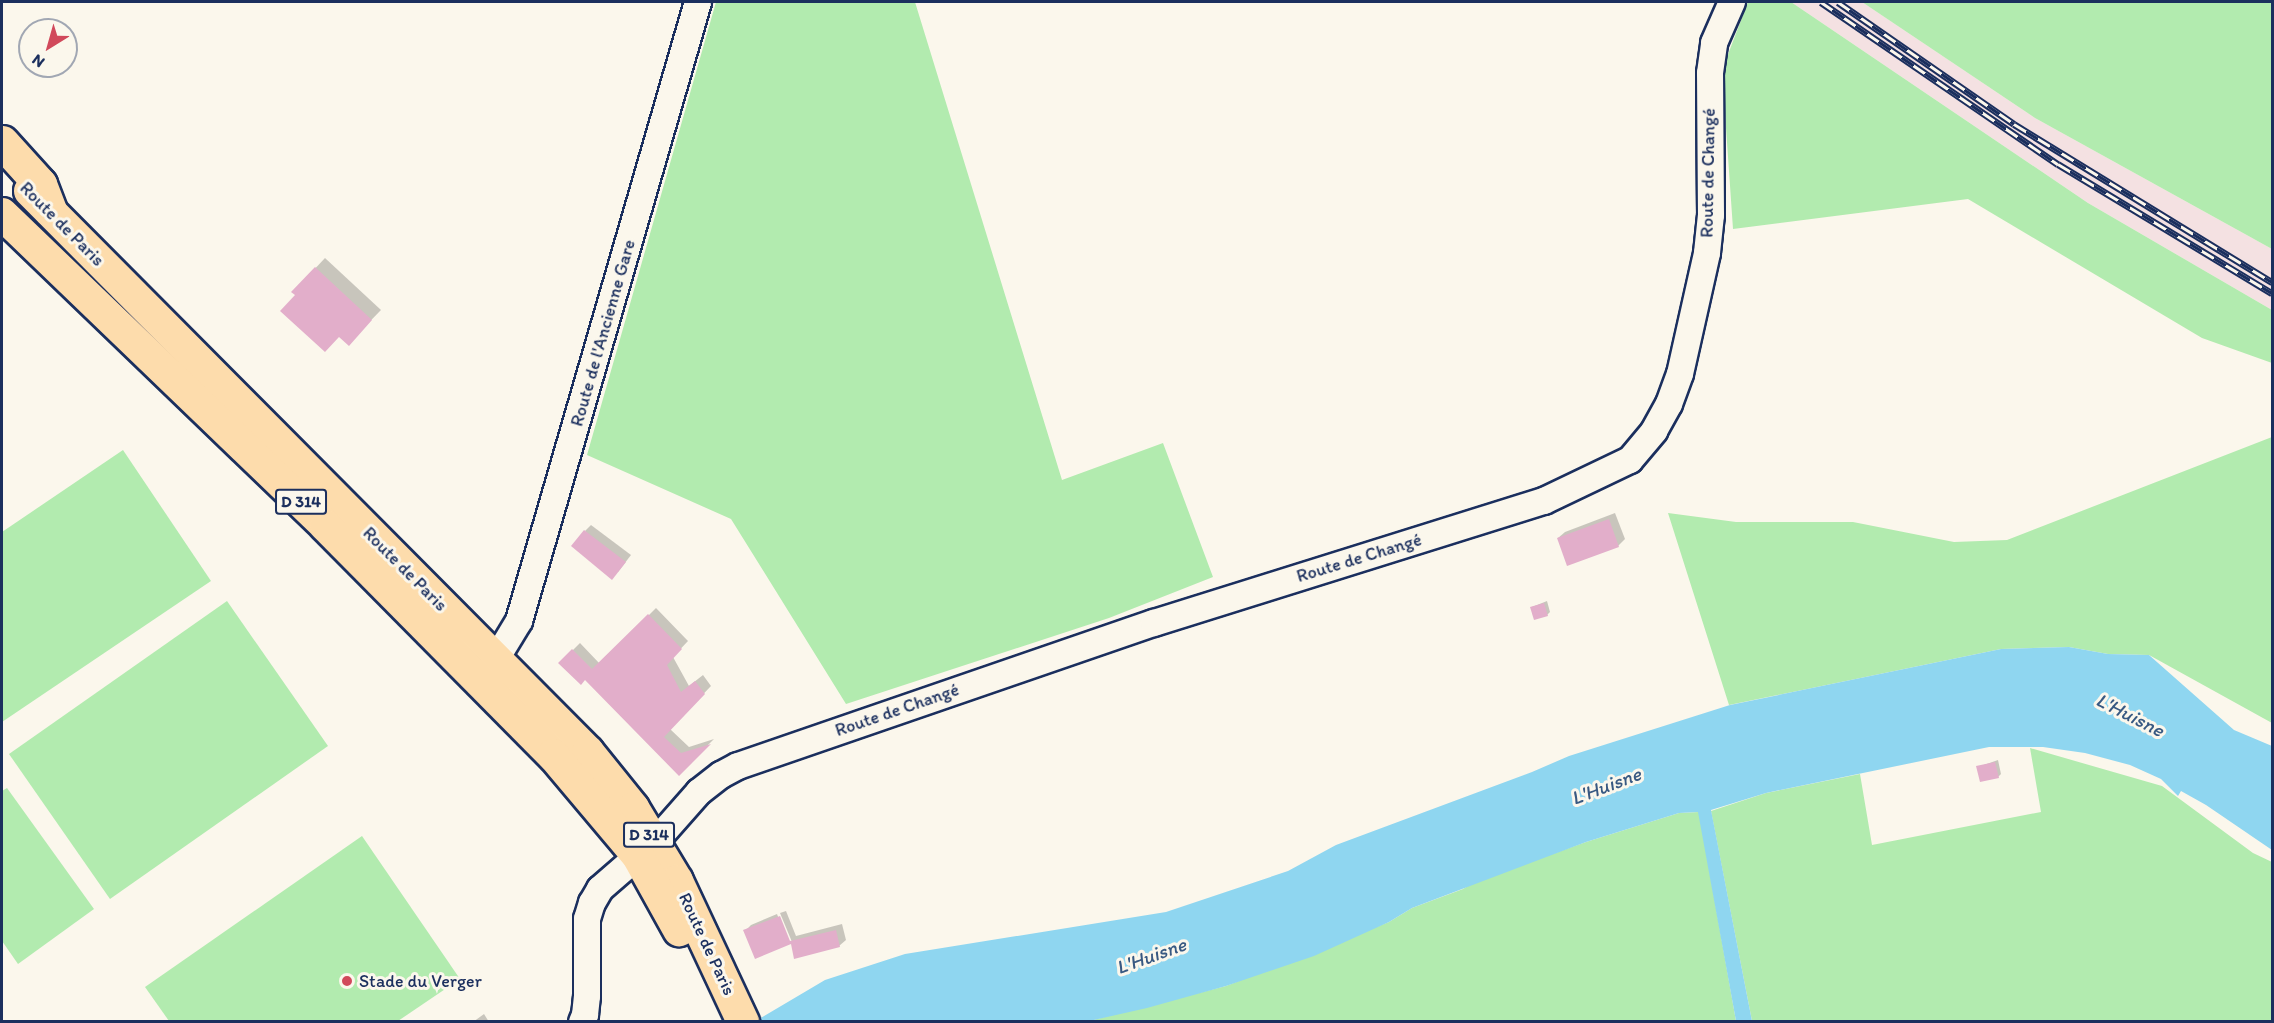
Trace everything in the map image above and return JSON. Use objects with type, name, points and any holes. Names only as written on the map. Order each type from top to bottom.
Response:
[{"type":"highway","points":[[2,142],[40,184],[50,210]]},
{"type":"main road","name":"Route de Paris","points":[[2,164],[588,752],[633,808],[646,849],[733,1017]]},
{"type":"main road","name":"Route de Paris","points":[[2,214],[326,526],[646,849]]},
{"type":"street","name":"Route de l'Ancienne Gare","points":[[496,659],[519,621],[698,2]]},
{"type":"street","name":"Route de Changé","points":[[582,1022],[587,996],[585,941],[592,903],[600,889],[646,849],[699,792],[721,775],[738,766],[1154,623],[1544,501],[1630,460],[1654,431],[1669,404],[1680,374],[1704,264],[1711,215],[1710,73],[1714,44],[1732,2]]},
{"type":"shaded area","points":[[1791,2],[1862,2],[2035,118],[2272,249],[2272,310],[2088,203]]},
{"type":"green space","points":[[716,2],[915,2],[1062,480],[1163,443],[1213,577],[1109,618],[846,704],[731,519],[587,455]]},
{"type":"green space","points":[[1748,2],[1791,2],[2088,203],[2272,310],[2272,363],[2202,338],[1968,199],[1733,229],[1722,70]]},
{"type":"green space","points":[[1862,2],[2272,2],[2272,249],[2035,118]]},
{"type":"green space","points":[[2272,437],[2272,723],[2149,655],[2108,654],[2069,647],[2001,649],[1729,705],[1668,513],[1736,522],[1853,522],[1954,542],[2007,540]]},
{"type":"green space","points":[[123,450],[211,581],[2,722],[2,532]]},
{"type":"green space","points":[[227,601],[328,746],[110,899],[9,754]]},
{"type":"green space","points":[[2030,748],[2162,786],[2253,853],[2272,862],[2272,1021],[1752,1021],[1711,811],[1766,793],[1860,774],[1872,845],[2041,812]]},
{"type":"green space","points":[[7,788],[94,909],[18,964],[2,941],[2,791]]},
{"type":"green space","points":[[1699,812],[1736,1021],[1085,1022],[1226,986],[1389,922],[1412,908],[1463,889],[1476,881],[1586,842],[1679,813]]},
{"type":"green space","points":[[362,836],[460,979],[398,1021],[169,1021],[145,987]]},
{"type":"water","name":"L'Huisne","points":[[2069,647],[2108,654],[2149,655],[2234,730],[2272,746],[2272,850],[2206,805],[2181,791],[2178,796],[2161,779],[2130,765],[2085,753],[2043,747],[1989,747],[1766,793],[1711,810],[1752,1021],[1736,1021],[1698,812],[1679,813],[1586,842],[1412,908],[1389,922],[1314,956],[1226,986],[1085,1022],[754,1022],[825,980],[905,954],[1166,912],[1288,871],[1336,845],[1569,756],[1730,705],[2001,649]]},
{"type":"building","points":[[315,267],[372,320],[349,346],[339,337],[325,352],[280,311],[295,295],[291,292]]},
{"type":"building","points":[[1609,519],[1619,547],[1567,566],[1557,538]]},
{"type":"building","points":[[584,530],[626,562],[612,580],[571,546]]},
{"type":"building","points":[[1544,603],[1548,616],[1534,620],[1530,607]]},
{"type":"building","points":[[648,614],[682,649],[667,665],[681,692],[695,681],[705,694],[664,737],[681,753],[711,744],[679,776],[585,680],[581,685],[558,663],[572,649],[592,669]]},
{"type":"building","points":[[1995,762],[1999,778],[1980,782],[1976,766]]},
{"type":"building","points":[[780,916],[790,941],[836,930],[840,947],[794,959],[791,944],[755,959],[743,930]]},
{"type":"railway","points":[[1821,2],[2058,164],[2272,293]]},
{"type":"railway","points":[[1838,2],[2014,124],[2272,282]]},
{"type":"place","name":"Stade du Verger","points":[[347,981]]}]
